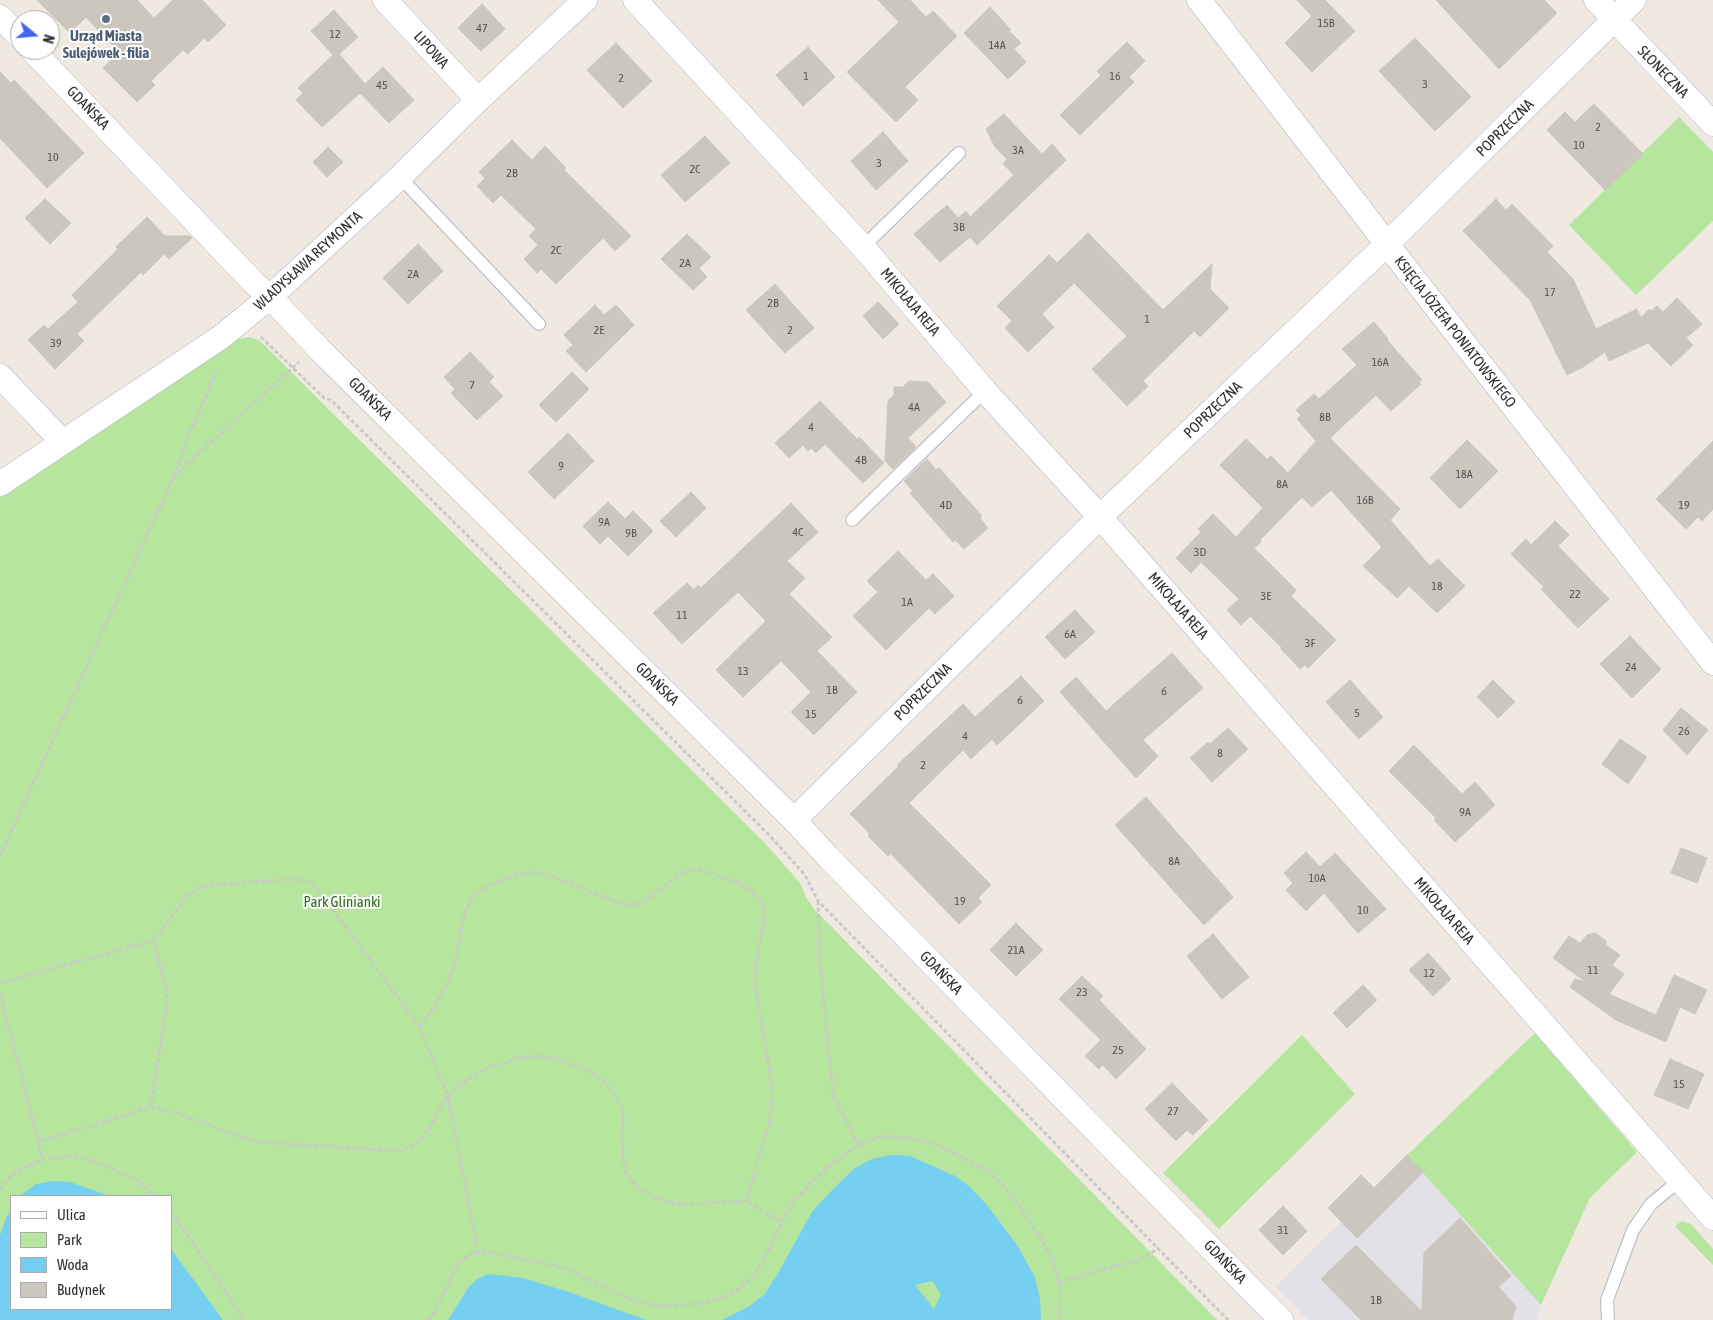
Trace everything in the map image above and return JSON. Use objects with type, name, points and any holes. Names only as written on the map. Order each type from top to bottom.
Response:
[{"type":"street","name":"LIPOWA","points":[[385,0],[478,100]]},
{"type":"street","name":"WŁADYSŁAWA REYMONTA","points":[[0,484],[220,337],[270,297],[400,177],[478,100],[585,0]]},
{"type":"street","name":"MIKOŁAJA REJA","points":[[635,0],[863,247],[985,391],[1100,518],[1713,1218]]},
{"type":"street","name":"KSIĘCIA JÓZEFA PONIATOWSKIEGO","points":[[1199,0],[1713,663]]},
{"type":"street","name":"SŁONECZNA","points":[[1596,0],[1713,124]]},
{"type":"street","name":"POPRZECZNA","points":[[794,820],[1100,518],[1387,244],[1634,0]]},
{"type":"street","points":[[0,16],[10,27]]},
{"type":"street","name":"GDAŃSKA","points":[[42,60],[254,283],[794,820],[1281,1320]]},
{"type":"street","points":[[0,376],[62,441]]},
{"type":"lane","points":[[863,247],[958,153]]},
{"type":"lane","points":[[400,177],[539,324]]},
{"type":"lane","points":[[852,520],[985,391]]},
{"type":"lane","points":[[1608,1320],[1607,1300],[1634,1230],[1651,1204],[1680,1180]]},
{"type":"path","points":[[0,856],[174,476],[190,432],[206,399],[227,346],[220,337]]},
{"type":"path","points":[[283,358],[324,398],[331,400],[771,837],[805,875],[818,901],[1228,1320]]},
{"type":"path","points":[[174,476],[293,368]]},
{"type":"path","points":[[418,1026],[430,1013],[448,983],[455,962],[465,912],[471,900],[478,892],[494,883],[515,875],[531,872],[548,874],[619,904],[633,905],[645,901],[680,874],[691,870],[701,870],[740,883],[750,890],[762,905],[765,915],[756,965],[756,988],[773,1092],[770,1122],[746,1201]]},
{"type":"path","points":[[0,983],[153,941],[186,898],[198,888],[210,884],[297,879],[310,882],[319,891],[418,1026],[448,1096],[478,1252]]},
{"type":"path","points":[[818,901],[820,958],[833,1096],[859,1145]]},
{"type":"path","points":[[152,1107],[167,1004],[166,987],[153,941]]},
{"type":"path","points":[[0,993],[43,1160]]},
{"type":"path","points":[[39,1142],[152,1107],[177,1113],[256,1142],[400,1151],[418,1142],[428,1130],[448,1096],[459,1085],[485,1070],[522,1057],[540,1056],[558,1059],[587,1070],[603,1080],[616,1096],[623,1111],[622,1159],[626,1173],[635,1185],[648,1194],[667,1202],[685,1204],[746,1201],[782,1222]]},
{"type":"path","points":[[428,1320],[436,1310],[463,1259],[471,1254],[484,1251],[556,1266],[571,1271],[627,1298],[644,1303],[660,1306],[683,1305],[703,1303],[724,1297],[742,1287],[755,1274],[796,1199],[813,1181],[834,1162],[859,1145],[875,1138],[889,1136],[921,1140],[944,1148],[987,1171],[1000,1181],[1035,1229],[1053,1260],[1059,1282],[1059,1320]]},
{"type":"path","points":[[0,1189],[11,1176],[27,1166],[43,1160],[71,1156],[86,1158],[136,1179],[155,1195]]},
{"type":"path","points":[[172,1215],[189,1237],[244,1320]]},
{"type":"path","points":[[1059,1282],[1138,1260],[1158,1248]]},
{"type":"shaded area","points":[[1407,1155],[1541,1305],[1537,1320],[1308,1320],[1276,1287]]},
{"type":"green space","points":[[1679,117],[1713,152],[1713,221],[1636,295],[1569,225]]},
{"type":"green space","name":"Park Glinianki","points":[[249,337],[259,340],[765,843],[800,883],[814,909],[1217,1320],[0,1320],[0,498],[186,373],[230,341]]},
{"type":"green space","points":[[1535,1033],[1637,1152],[1590,1198],[1541,1305],[1407,1155]]},
{"type":"green space","points":[[1302,1035],[1355,1094],[1219,1229],[1163,1173]]},
{"type":"green space","points":[[1682,1221],[1691,1224],[1713,1249],[1713,1265],[1675,1226]]},
{"type":"water","points":[[890,1155],[910,1156],[955,1176],[970,1187],[987,1205],[1017,1245],[1035,1277],[1040,1299],[1041,1320],[722,1320],[748,1307],[765,1294],[812,1212],[855,1168],[872,1159]],"holes":[[[932,1281],[941,1294],[934,1309],[915,1285]]]},
{"type":"water","points":[[53,1181],[70,1182],[107,1195],[21,1195],[36,1184]]},
{"type":"water","points":[[10,1212],[10,1310],[172,1310],[172,1250],[223,1320],[0,1320],[0,1235]]},
{"type":"water","points":[[488,1274],[523,1278],[569,1292],[646,1320],[448,1320],[468,1288],[477,1279]]},
{"type":"building","points":[[37,0],[137,0],[154,18],[173,0],[202,0],[226,25],[208,42],[204,38],[188,54],[183,50],[151,81],[155,85],[137,102],[103,68],[119,52],[86,17],[70,33],[60,23],[60,10],[47,10]]},
{"type":"building","points":[[878,0],[910,0],[926,17],[933,11],[957,36],[905,87],[918,100],[896,122],[847,72],[899,22]]},
{"type":"building","points":[[1297,0],[1325,0],[1355,31],[1312,72],[1285,43],[1312,16]]},
{"type":"building","points":[[1436,0],[1544,0],[1557,13],[1499,69]]},
{"type":"building","points":[[482,4],[505,29],[481,51],[458,28]]},
{"type":"building","points":[[990,7],[1021,43],[1014,49],[1026,62],[1008,79],[964,33]]},
{"type":"building","points":[[334,10],[358,37],[339,54],[365,84],[383,67],[414,100],[389,123],[360,93],[322,127],[296,100],[303,93],[298,88],[333,55],[311,31]]},
{"type":"building","points":[[1415,38],[1471,97],[1435,131],[1379,71]]},
{"type":"building","points":[[1127,42],[1145,61],[1129,77],[1134,82],[1080,135],[1060,115],[1101,75],[1097,71]]},
{"type":"building","points":[[616,43],[652,81],[623,108],[587,70]]},
{"type":"building","points":[[808,47],[835,77],[803,106],[776,75]]},
{"type":"building","points":[[0,72],[11,83],[14,80],[84,153],[47,188],[0,138]]},
{"type":"building","points":[[1594,104],[1643,154],[1605,190],[1547,130],[1565,112],[1575,122]]},
{"type":"building","points":[[1004,114],[1042,154],[1052,144],[1066,160],[977,245],[970,237],[940,262],[914,234],[947,205],[958,218],[966,211],[970,217],[1014,175],[1003,164],[1007,159],[995,147],[986,129]]},
{"type":"building","points":[[883,132],[908,161],[876,190],[851,161]]},
{"type":"building","points":[[705,136],[730,163],[685,202],[661,175]]},
{"type":"building","points":[[512,140],[532,160],[545,146],[566,168],[564,170],[631,236],[615,251],[603,238],[556,284],[541,269],[537,273],[524,259],[538,245],[529,236],[536,229],[501,195],[493,203],[477,186],[485,178],[479,172]]},
{"type":"building","points":[[328,147],[343,162],[327,177],[313,162]]},
{"type":"building","points":[[45,199],[71,223],[50,244],[25,218]]},
{"type":"building","points":[[1496,199],[1506,210],[1512,204],[1553,246],[1547,252],[1573,279],[1596,329],[1637,309],[1641,318],[1649,309],[1651,311],[1657,306],[1663,312],[1677,298],[1702,324],[1686,338],[1693,345],[1671,366],[1648,343],[1609,361],[1605,352],[1567,375],[1530,300],[1463,231]]},
{"type":"building","points":[[147,217],[165,236],[190,236],[192,238],[169,259],[164,254],[143,275],[141,272],[77,334],[84,341],[55,369],[28,340],[44,325],[48,329],[78,302],[72,295],[118,249],[116,247]]},
{"type":"building","points":[[1088,233],[1163,310],[1212,264],[1210,289],[1229,308],[1200,337],[1194,331],[1143,381],[1148,386],[1127,406],[1092,369],[1127,336],[1074,283],[1042,314],[1054,327],[1028,352],[1005,328],[1012,321],[997,306],[1049,255],[1057,263]]},
{"type":"building","points":[[687,234],[711,257],[699,268],[707,277],[693,290],[661,259]]},
{"type":"building","points":[[418,244],[443,271],[408,304],[383,278]]},
{"type":"building","points":[[775,284],[814,328],[785,353],[746,310]]},
{"type":"building","points":[[878,302],[899,324],[883,339],[863,316]]},
{"type":"building","points":[[595,305],[604,315],[616,305],[634,325],[586,372],[566,351],[573,345],[564,335]]},
{"type":"building","points":[[1374,322],[1422,380],[1419,382],[1421,384],[1391,411],[1376,395],[1330,438],[1400,509],[1390,520],[1430,566],[1438,559],[1465,586],[1437,613],[1409,586],[1397,598],[1363,566],[1382,547],[1331,490],[1312,507],[1302,497],[1254,548],[1296,590],[1291,596],[1336,640],[1308,668],[1305,665],[1300,669],[1250,616],[1241,625],[1227,610],[1239,599],[1201,562],[1191,573],[1176,558],[1201,532],[1198,529],[1213,514],[1236,537],[1263,508],[1220,465],[1246,439],[1267,459],[1271,456],[1288,473],[1316,441],[1297,419],[1301,415],[1296,410],[1314,394],[1319,399],[1357,365],[1342,349]]},
{"type":"building","points":[[470,352],[494,377],[489,382],[503,396],[477,420],[451,393],[455,389],[444,377]]},
{"type":"building","points":[[572,372],[589,389],[556,422],[539,405]]},
{"type":"building","points":[[909,381],[928,382],[946,402],[908,438],[916,447],[893,469],[885,461],[888,401],[894,395],[894,387],[903,387]]},
{"type":"building","points":[[820,401],[857,439],[859,437],[884,463],[863,483],[825,444],[816,453],[811,448],[808,451],[803,445],[789,458],[775,443]]},
{"type":"building","points":[[568,433],[594,461],[554,499],[528,472]]},
{"type":"building","points":[[1467,440],[1498,471],[1460,509],[1430,478]]},
{"type":"building","points":[[1713,441],[1713,509],[1702,521],[1698,517],[1686,529],[1656,499]]},
{"type":"building","points":[[927,459],[936,470],[939,468],[982,516],[980,518],[988,528],[964,549],[955,540],[953,542],[910,493],[913,491],[904,481]]},
{"type":"building","points":[[691,492],[706,508],[676,537],[660,521]]},
{"type":"building","points":[[608,502],[625,519],[633,511],[653,531],[628,556],[608,536],[600,544],[583,526]]},
{"type":"building","points":[[791,503],[818,532],[787,561],[805,578],[789,594],[832,637],[817,651],[857,692],[814,735],[791,712],[811,692],[781,661],[743,697],[716,670],[766,621],[738,592],[682,644],[653,613],[687,583],[694,590],[698,585],[701,588]]},
{"type":"building","points":[[1555,521],[1569,535],[1558,546],[1609,599],[1578,628],[1541,589],[1544,587],[1511,554],[1526,539],[1531,545]]},
{"type":"building","points":[[898,551],[926,580],[933,574],[954,596],[935,614],[929,608],[886,650],[853,616],[878,592],[867,581]]},
{"type":"building","points":[[1075,610],[1095,632],[1065,659],[1045,637]]},
{"type":"building","points":[[1630,636],[1661,669],[1632,698],[1600,664]]},
{"type":"building","points":[[1172,653],[1203,688],[1143,740],[1158,756],[1136,778],[1060,692],[1076,677],[1106,711]]},
{"type":"building","points":[[1021,676],[1044,701],[997,745],[992,739],[971,759],[963,750],[909,803],[991,885],[978,898],[982,902],[959,924],[891,854],[888,856],[868,836],[870,834],[850,814],[899,766],[897,765],[963,704],[975,717]]},
{"type":"building","points":[[1350,680],[1383,717],[1359,739],[1326,702]]},
{"type":"building","points":[[1493,680],[1515,702],[1498,718],[1477,697]]},
{"type":"building","points":[[1681,708],[1708,730],[1687,755],[1663,730]]},
{"type":"building","points":[[1228,728],[1248,749],[1212,782],[1190,758]]},
{"type":"building","points":[[1620,739],[1647,757],[1628,784],[1602,764]]},
{"type":"building","points":[[1414,745],[1462,794],[1475,782],[1495,805],[1455,842],[1434,820],[1436,818],[1389,771]]},
{"type":"building","points":[[1146,797],[1233,897],[1204,925],[1115,825]]},
{"type":"building","points":[[1681,848],[1707,858],[1697,883],[1671,873]]},
{"type":"building","points":[[1306,852],[1320,867],[1335,853],[1386,909],[1358,933],[1324,893],[1306,911],[1286,890],[1293,883],[1284,873]]},
{"type":"building","points":[[1016,923],[1043,950],[1016,976],[990,950]]},
{"type":"building","points":[[1595,933],[1606,941],[1606,945],[1620,955],[1612,965],[1624,974],[1609,994],[1656,1015],[1674,975],[1707,990],[1695,1014],[1680,1007],[1666,1042],[1616,1020],[1570,987],[1575,979],[1586,982],[1553,958],[1569,936],[1580,943],[1587,935]]},
{"type":"building","points":[[1213,934],[1249,977],[1222,999],[1187,956]]},
{"type":"building","points":[[1428,953],[1451,979],[1433,996],[1409,970]]},
{"type":"building","points":[[1082,976],[1103,996],[1099,1000],[1146,1049],[1116,1079],[1103,1065],[1099,1069],[1085,1056],[1101,1040],[1059,999]]},
{"type":"building","points":[[1363,985],[1377,1000],[1347,1028],[1333,1013]]},
{"type":"building","points":[[1670,1059],[1704,1074],[1688,1109],[1654,1095]]},
{"type":"building","points":[[1172,1083],[1208,1120],[1193,1135],[1187,1130],[1176,1141],[1145,1109]]},
{"type":"building","points":[[1407,1155],[1423,1172],[1357,1238],[1328,1208],[1361,1175],[1374,1188]]},
{"type":"building","points":[[1283,1206],[1307,1231],[1283,1255],[1259,1230]]},
{"type":"building","points":[[1460,1218],[1511,1276],[1498,1287],[1516,1306],[1512,1320],[1361,1320],[1321,1279],[1356,1245],[1422,1312],[1424,1253]]},
{"type":"place","name":"Urząd Miasta Sulejówek - filia","points":[[106,19]]}]
